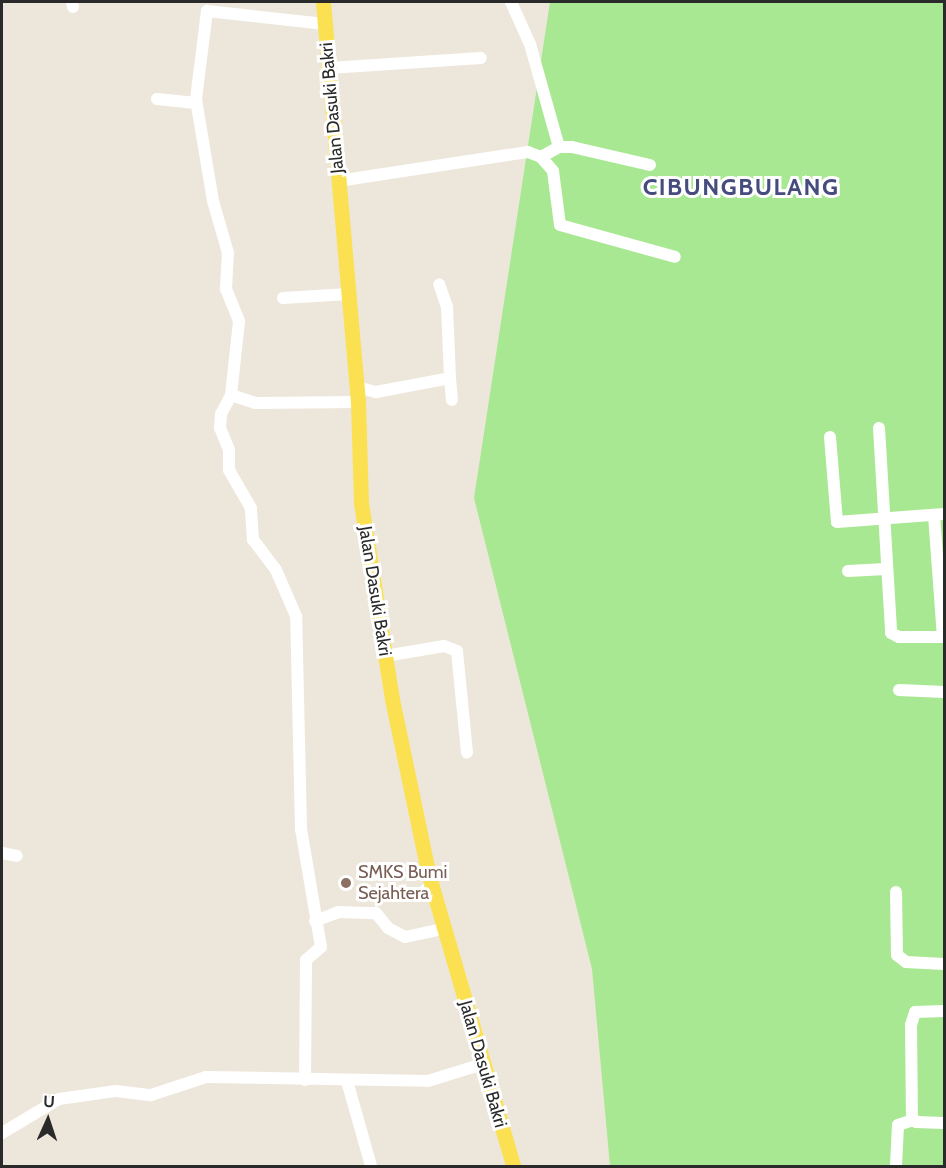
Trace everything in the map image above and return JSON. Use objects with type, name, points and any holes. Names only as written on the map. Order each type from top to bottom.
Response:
[{"type":"main road","name":"Jalan Dasuki Bakri","points":[[324,2],[357,394],[361,502],[385,656],[414,820],[443,929],[513,1167]]},
{"type":"street","points":[[511,2],[530,44],[558,147]]},
{"type":"street","points":[[305,1080],[306,960],[321,947],[301,829],[296,616],[276,570],[253,540],[251,508],[228,467],[229,450],[220,428],[221,414],[231,395],[238,321],[226,289],[228,253],[213,201],[196,103],[207,11],[325,24]]},
{"type":"street","points":[[329,68],[481,58]]},
{"type":"street","points":[[157,99],[196,103]]},
{"type":"street","points":[[541,157],[558,147],[584,148],[650,165]]},
{"type":"street","points":[[338,181],[520,152],[541,157],[555,175],[561,226],[675,257]]},
{"type":"street","points":[[439,284],[447,307],[453,400]]},
{"type":"street","points":[[283,298],[349,294]]},
{"type":"street","points":[[231,395],[255,403],[376,392],[450,378]]},
{"type":"street","points":[[830,437],[834,519],[841,524],[882,520],[939,514],[944,637],[899,637],[891,633],[882,520],[879,428]]},
{"type":"street","points":[[848,571],[886,568]]},
{"type":"street","points":[[385,656],[444,646],[457,651],[467,753]]},
{"type":"street","points":[[899,690],[945,692]]},
{"type":"street","points":[[2,853],[17,856]]},
{"type":"street","points":[[896,892],[897,956],[906,962],[944,964],[945,959]]},
{"type":"street","points":[[315,921],[338,912],[376,913],[388,928],[405,937],[443,929]]},
{"type":"street","points":[[913,1120],[912,1016],[945,1011]]},
{"type":"street","points":[[2,1133],[36,1109],[73,1096],[116,1091],[151,1095],[223,1075],[305,1080],[428,1081],[483,1064]]},
{"type":"street","points":[[347,1081],[371,1167]]},
{"type":"street","points":[[896,1167],[898,1125],[913,1120],[945,1123]]},
{"type":"green space","points":[[550,2],[944,2],[944,1166],[610,1166],[592,969],[474,498]]},
{"type":"place","name":"SMKS Bumi Sejahtera","points":[[346,883]]},
{"type":"district","name":"CIBUNGBULANG","points":[[741,187]]}]
